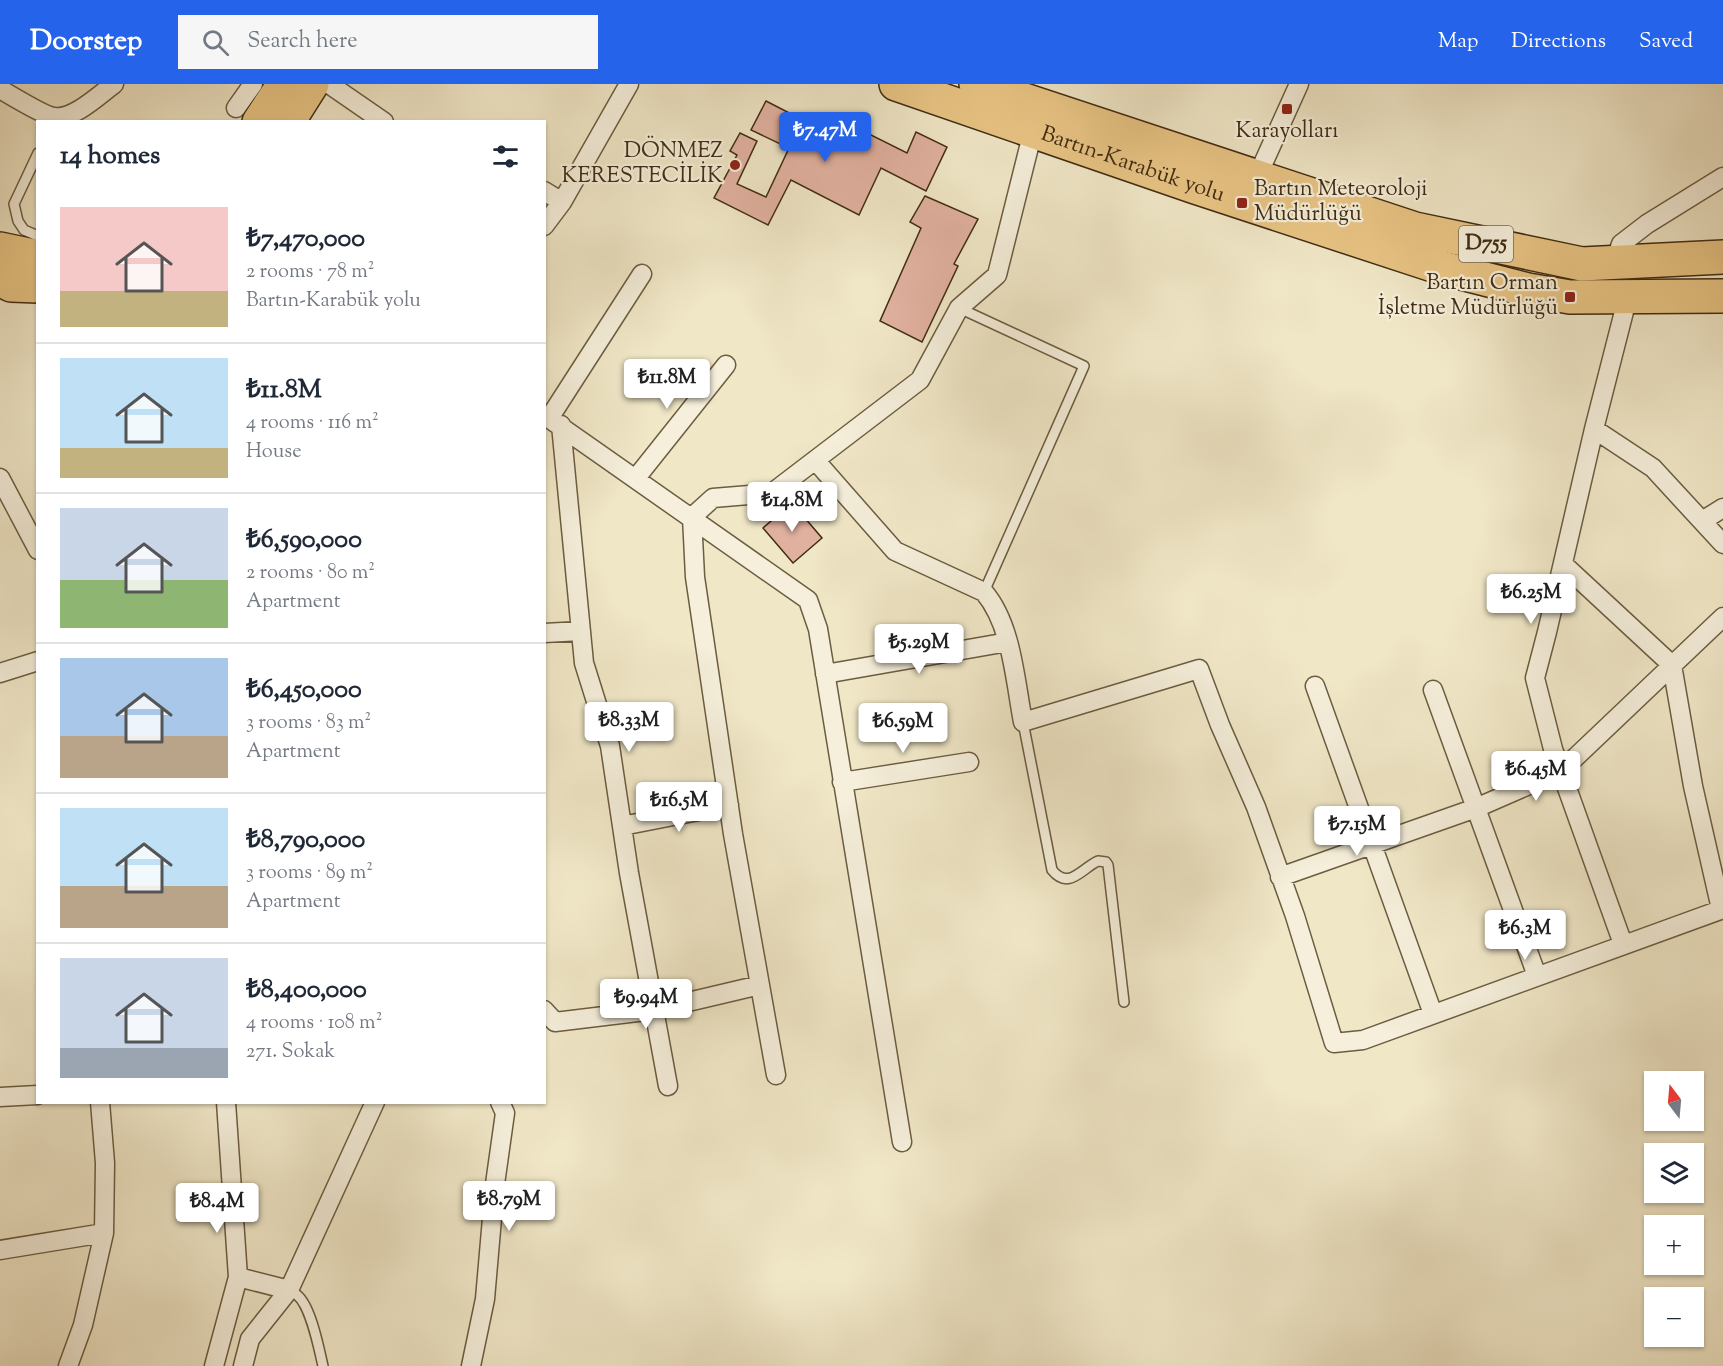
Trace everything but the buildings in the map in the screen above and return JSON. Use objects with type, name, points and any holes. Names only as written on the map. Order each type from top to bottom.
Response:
[{"type":"highway","points":[[247,115],[284,84]]},
{"type":"highway","points":[[289,120],[312,84]]},
{"type":"highway","name":"Bartın-Karabük yolu","points":[[896,84],[1195,187],[1442,268],[1528,290],[1570,297],[1723,296]]},
{"type":"highway","name":"Bartın-Karabük yolu","points":[[976,84],[1415,230],[1582,264],[1723,257]]},
{"type":"highway","points":[[0,249],[36,257]]},
{"type":"highway","points":[[0,279],[11,285],[36,286]]},
{"type":"street","points":[[0,89],[52,119],[76,111],[114,84]]},
{"type":"street","points":[[247,115],[253,84]]},
{"type":"street","points":[[329,84],[381,120]]},
{"type":"street","points":[[546,222],[562,202],[629,84]]},
{"type":"street","points":[[1257,177],[1299,84]]},
{"type":"street","points":[[692,517],[713,498],[772,493],[920,380],[959,308],[997,275],[1033,131]]},
{"type":"street","points":[[1615,262],[1622,244],[1630,237],[1723,177]]},
{"type":"street","points":[[546,192],[562,202]]},
{"type":"street","points":[[642,274],[552,419],[584,663],[610,746],[628,873],[668,1086]]},
{"type":"street","points":[[1623,944],[1553,750],[1534,678],[1547,632],[1594,429],[1629,296]]},
{"type":"street","points":[[636,478],[726,365]]},
{"type":"street","points":[[552,419],[808,600],[818,629],[902,1142]]},
{"type":"street","points":[[1594,429],[1653,468],[1723,544]]},
{"type":"street","points":[[815,460],[895,551],[984,592],[999,613],[1008,642],[1023,722],[1198,669],[1256,807],[1295,916],[1334,1043],[1363,1040],[1722,909],[1693,786],[1672,665],[1563,564]]},
{"type":"street","points":[[0,478],[36,546]]},
{"type":"street","points":[[1702,521],[1723,508]]},
{"type":"street","points":[[692,517],[695,577],[729,805],[776,1075]]},
{"type":"street","points":[[1280,877],[1476,808],[1561,771],[1723,617]]},
{"type":"street","points":[[546,633],[581,631]]},
{"type":"street","points":[[825,674],[1008,642]]},
{"type":"street","points":[[0,673],[36,662]]},
{"type":"street","points":[[1315,686],[1433,1014]]},
{"type":"street","points":[[1433,690],[1537,976]]},
{"type":"street","points":[[843,782],[969,762]]},
{"type":"street","points":[[622,826],[729,805]]},
{"type":"street","points":[[546,1012],[555,1022],[654,1011],[760,985]]},
{"type":"street","points":[[0,1097],[36,1095]]},
{"type":"street","points":[[68,1366],[83,1325],[104,1233],[105,1163],[100,1104]]},
{"type":"street","points":[[214,1366],[237,1277],[226,1104]]},
{"type":"street","points":[[243,1366],[250,1339],[289,1290],[374,1104]]},
{"type":"street","points":[[471,1366],[485,1299],[495,1185],[505,1113],[501,1104]]},
{"type":"street","points":[[0,1250],[104,1233]]},
{"type":"street","points":[[237,1277],[289,1290]]},
{"type":"lane","points":[[36,157],[14,204],[18,221],[24,230],[36,235]]},
{"type":"lane","points":[[959,308],[1084,366],[984,592]]},
{"type":"lane","points":[[1023,722],[1052,870],[1058,876],[1068,879],[1077,876],[1098,861],[1106,862],[1108,865],[1124,1002]]},
{"type":"lane","points":[[289,1290],[298,1295],[305,1306],[323,1366]]},
{"type":"place","name":"Karayolları","points":[[1287,109]]},
{"type":"place","name":"DÖNMEZ KERESTECİLİK","points":[[735,165]]},
{"type":"place","name":"Bartın Meteoroloji Müdürlüğü","points":[[1242,203]]},
{"type":"place","name":"Bartın Orman İşletme Müdürlüğü","points":[[1570,297]]}]
